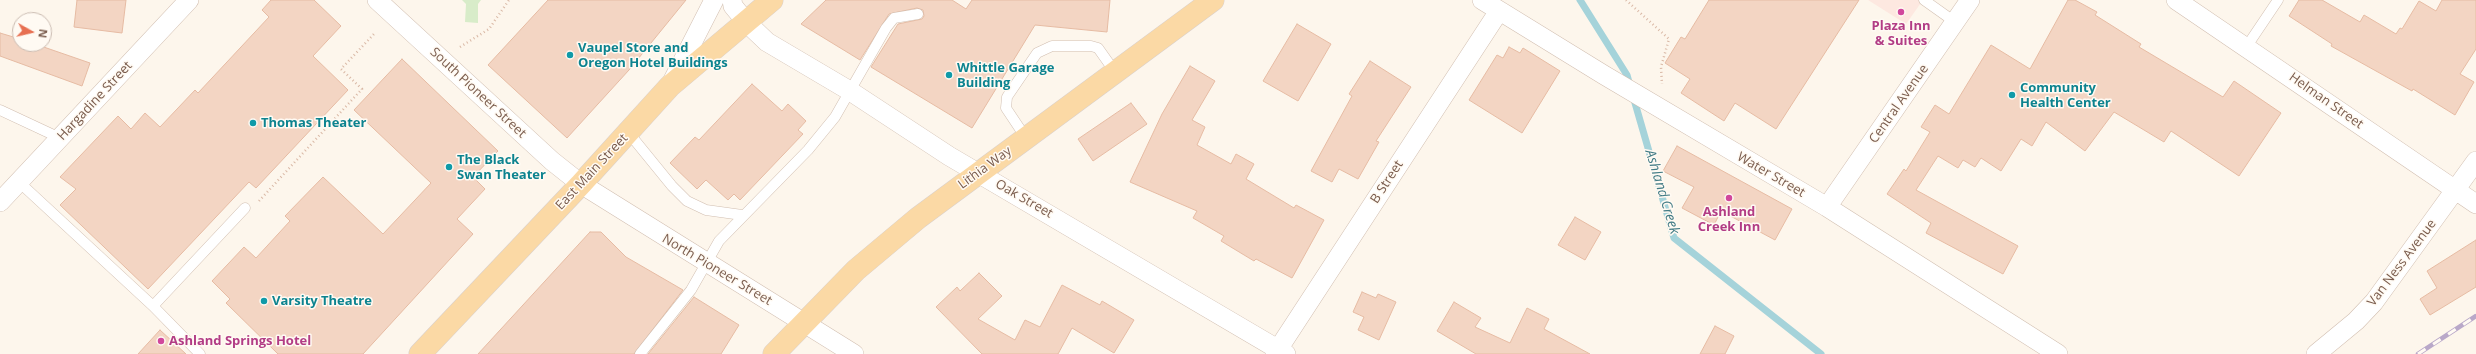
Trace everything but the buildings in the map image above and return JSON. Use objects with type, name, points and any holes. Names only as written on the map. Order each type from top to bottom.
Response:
[{"type":"main road","name":"East Main Street","points":[[420,354],[581,184],[670,86],[747,23],[772,0]]},
{"type":"main road","name":"Lithia Way","points":[[774,354],[856,270],[918,218],[1115,72],[1193,9],[1213,0]]},
{"type":"street","name":"Hargadine Street","points":[[0,202],[189,0]]},
{"type":"street","name":"South Pioneer Street","points":[[377,0],[552,161],[581,184]]},
{"type":"street","points":[[670,86],[714,0]]},
{"type":"street","name":"Oak Street","points":[[732,0],[733,6],[747,23],[767,42],[850,91],[979,172],[1280,352]]},
{"type":"street","name":"Water Street","points":[[1482,0],[1604,76],[1827,207],[2058,354]]},
{"type":"street","name":"Central Avenue","points":[[1827,207],[1970,0]]},
{"type":"street","name":"Helman Street","points":[[2176,0],[2247,46],[2476,204]]},
{"type":"street","name":"B Street","points":[[1280,352],[1499,11]]},
{"type":"street","name":"Van Ness Avenue","points":[[2316,354],[2356,321],[2374,302],[2476,161]]},
{"type":"street","name":"North Pioneer Street","points":[[581,184],[854,354]]},
{"type":"lane","points":[[1924,0],[1955,22]]},
{"type":"lane","points":[[2247,46],[2278,0]]},
{"type":"lane","points":[[640,354],[691,290],[719,241],[742,215],[808,150],[835,117],[886,28],[894,18],[918,14]]},
{"type":"lane","points":[[1026,138],[1006,108],[1007,97],[1037,53],[1052,46],[1091,46],[1098,48],[1115,72]]},
{"type":"lane","points":[[0,110],[60,138]]},
{"type":"lane","points":[[628,132],[672,186],[687,201],[706,210],[742,215]]},
{"type":"lane","points":[[19,182],[153,306],[200,354]]},
{"type":"lane","points":[[153,306],[245,208]]},
{"type":"path","points":[[460,47],[489,29],[509,0]]},
{"type":"path","points":[[1626,0],[1669,39],[1661,67],[1662,90]]},
{"type":"path","points":[[245,208],[255,205],[362,89],[341,69],[374,34]]},
{"type":"shaded area","name":"Plaza Inn & Suites","points":[[1868,0],[1923,0],[1906,24]]},
{"type":"green space","points":[[462,0],[481,0],[478,4],[478,23],[465,22],[466,4]]},
{"type":"waterway","name":"Ashland Creek","points":[[1580,0],[1627,75],[1630,86]]},
{"type":"waterway","name":"Ashland Creek","points":[[1633,96],[1674,238],[1821,354]]},
{"type":"railway","points":[[2418,354],[2476,316]]},
{"type":"place","name":"Plaza Inn & Suites","points":[[1901,12]]},
{"type":"place","name":"Vaupel Store and Oregon Hotel Buildings","points":[[570,55]]},
{"type":"place","name":"Whittle Garage Building","points":[[949,75]]},
{"type":"place","name":"Community Health Center","points":[[2012,95]]},
{"type":"place","name":"Thomas Theater","points":[[253,123]]},
{"type":"place","name":"The Black Swan Theater","points":[[449,167]]},
{"type":"place","name":"Ashland Creek Inn","points":[[1729,198]]},
{"type":"place","name":"Varsity Theatre","points":[[264,301]]},
{"type":"place","name":"Ashland Springs Hotel","points":[[161,341]]}]
